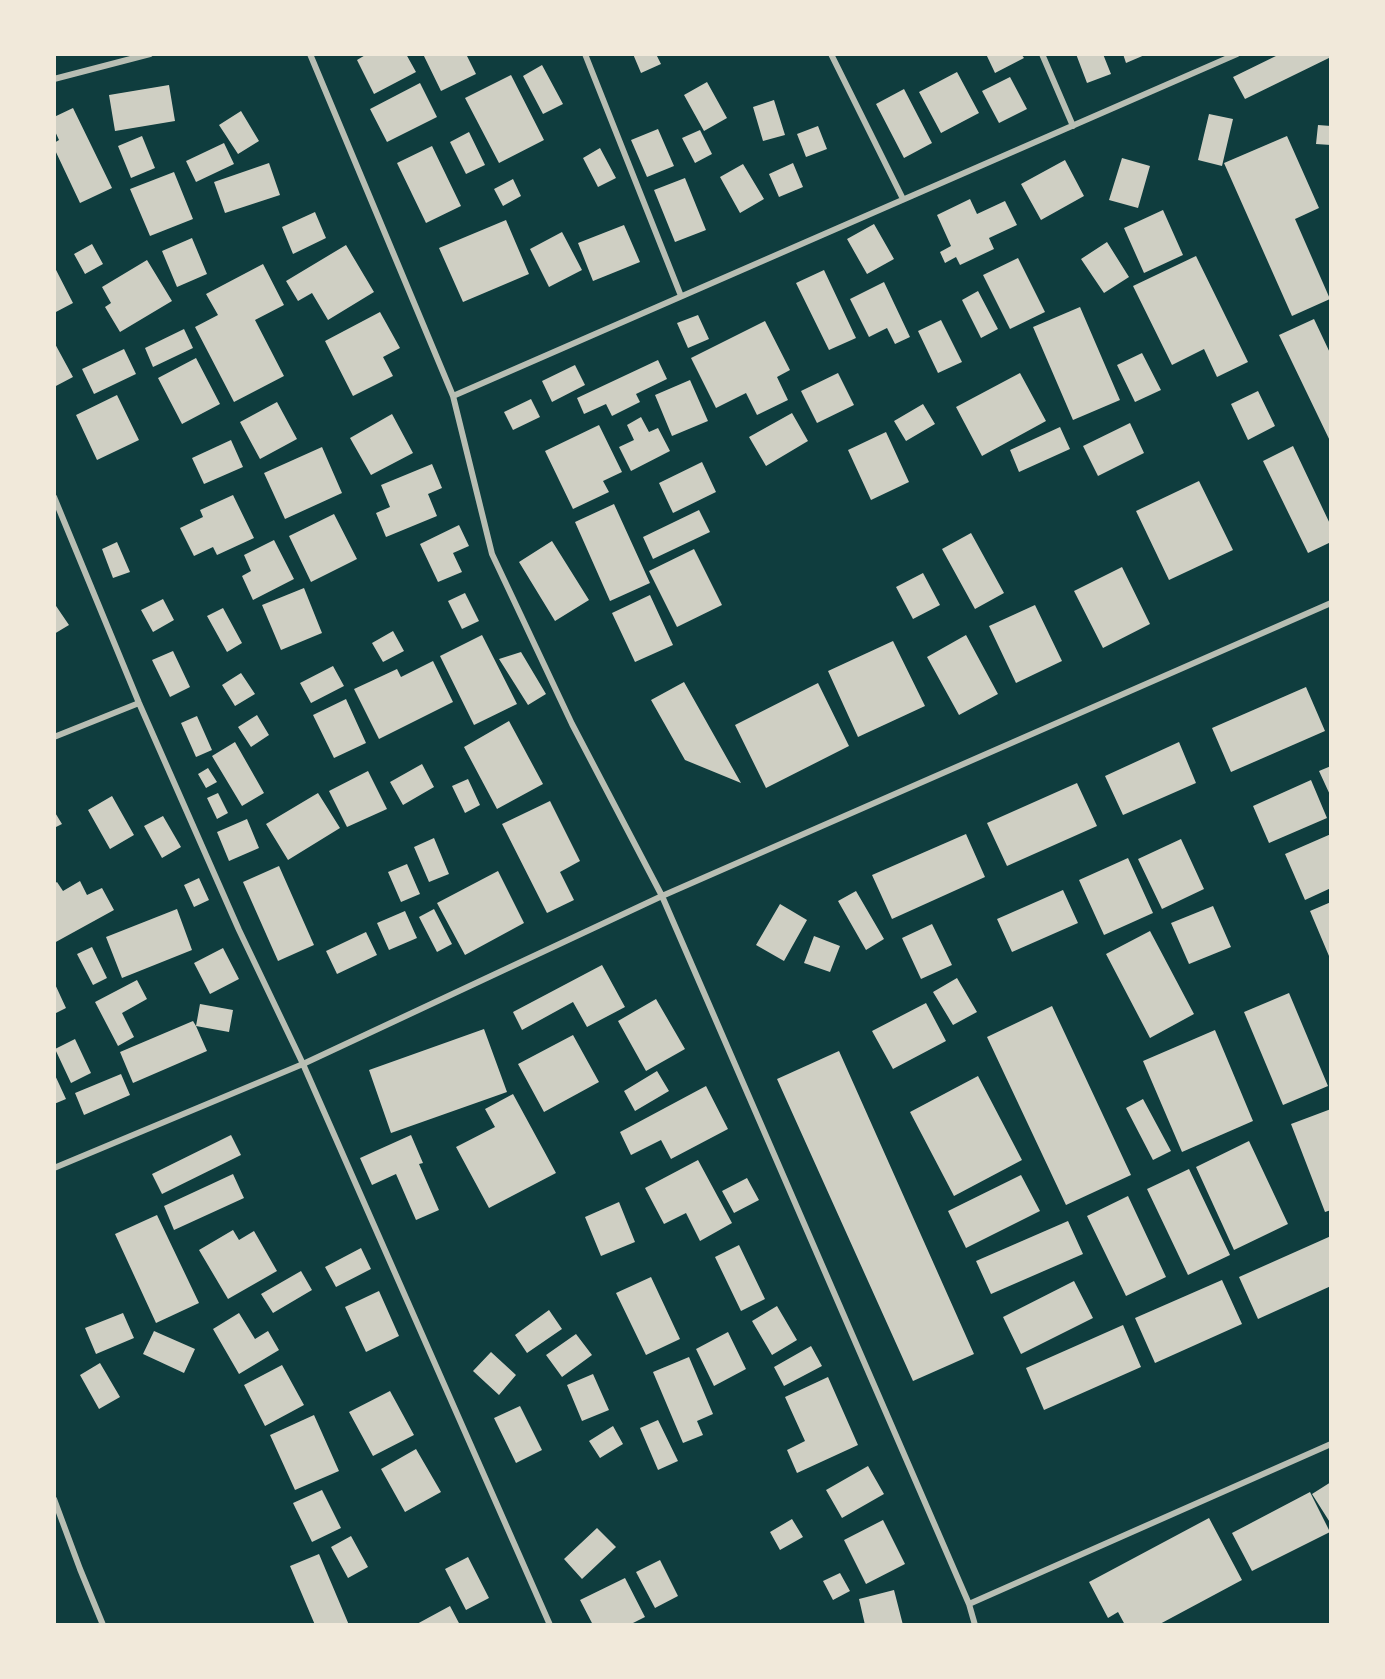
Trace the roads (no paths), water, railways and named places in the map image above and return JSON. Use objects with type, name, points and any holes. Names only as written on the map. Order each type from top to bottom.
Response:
[{"type":"street","points":[[54,79],[150,54]]},
{"type":"street","points":[[310,54],[453,396],[492,554],[572,724],[662,896],[969,1604],[975,1625]]},
{"type":"street","points":[[585,54],[681,296]]},
{"type":"street","points":[[831,54],[903,200]]},
{"type":"street","points":[[1042,54],[1073,126]]},
{"type":"street","points":[[453,396],[1237,54]]},
{"type":"street","points":[[54,497],[139,703],[239,930],[303,1064],[550,1625]]},
{"type":"street","points":[[54,1168],[303,1064],[662,896],[1331,603]]},
{"type":"street","points":[[54,737],[139,703]]},
{"type":"street","points":[[969,1604],[1331,1444]]},
{"type":"street","points":[[54,1499],[104,1625]]}]
